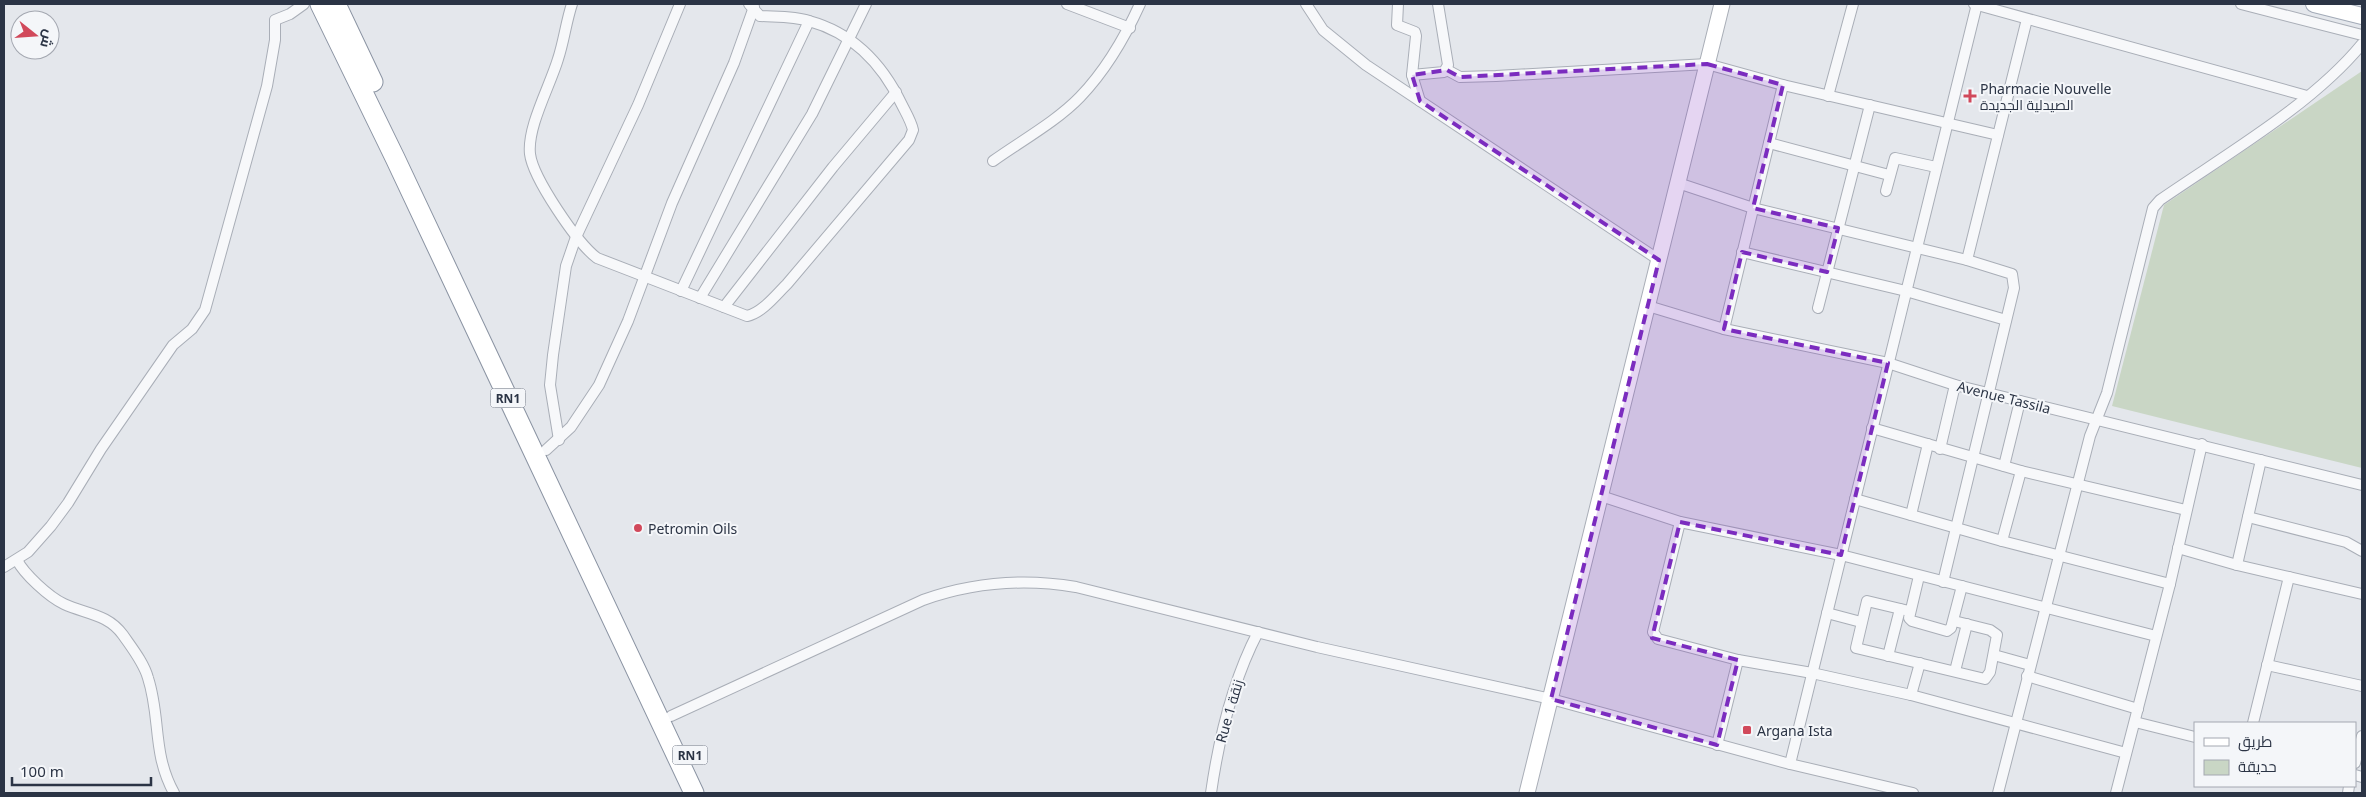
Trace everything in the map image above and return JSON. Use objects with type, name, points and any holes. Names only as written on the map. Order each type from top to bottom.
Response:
[{"type":"highway","name":"RN1","points":[[320,4],[396,158],[694,793]]},
{"type":"highway","name":"RN1","points":[[336,4],[552,445],[671,716],[708,793]]},
{"type":"main road","points":[[2314,4],[2362,16]]},
{"type":"street","points":[[4,567],[28,552],[60,514],[101,449],[173,345],[192,329],[205,310],[267,86],[273,55],[275,20],[290,14],[304,4]]},
{"type":"street","points":[[572,4],[558,58],[530,138],[533,168],[576,237],[586,250],[597,258],[741,315],[750,315],[772,299],[910,140],[913,133],[912,124],[896,92],[874,60],[849,39],[834,30],[809,20],[760,16],[752,6]]},
{"type":"street","points":[[552,445],[550,385],[566,266],[576,237],[638,105],[680,4]]},
{"type":"street","points":[[700,298],[812,114],[866,4]]},
{"type":"street","points":[[1067,4],[1079,6],[1130,28]]},
{"type":"street","points":[[993,161],[1079,98],[1105,66],[1130,28],[1140,4]]},
{"type":"street","points":[[1306,4],[1323,30],[1356,58],[1659,260]]},
{"type":"street","points":[[1398,4],[1397,25],[1415,32],[1416,36],[1412,75],[1420,101]]},
{"type":"street","points":[[1438,4],[1448,65],[1447,70]]},
{"type":"street","points":[[1527,793],[1722,4]]},
{"type":"street","points":[[1828,96],[1853,4]]},
{"type":"street","points":[[1790,764],[1976,4],[2308,96]]},
{"type":"street","points":[[2241,4],[2362,35]]},
{"type":"street","points":[[552,445],[571,427],[598,386],[628,321],[675,196],[734,62],[752,6]]},
{"type":"street","points":[[1967,260],[2027,19]]},
{"type":"street","points":[[681,291],[809,20]]},
{"type":"street","points":[[1998,793],[2090,436],[2107,393],[2153,208],[2160,200],[2308,96],[2334,74],[2362,44]]},
{"type":"street","points":[[1412,75],[1432,74],[1447,70],[1460,77],[1496,76],[1707,64],[1828,96],[1998,135]]},
{"type":"street","points":[[1724,329],[1783,85]]},
{"type":"street","points":[[724,307],[833,167],[896,92]]},
{"type":"street","points":[[1818,308],[1870,105]]},
{"type":"street","points":[[1769,143],[1856,164],[1889,175]]},
{"type":"street","points":[[1886,191],[1889,175],[1896,158],[1936,167]]},
{"type":"street","points":[[1678,184],[1753,208],[1917,247],[2012,274],[2015,283],[1943,582]]},
{"type":"street","points":[[1742,252],[1906,291],[2006,320]]},
{"type":"street","name":"Avenue Tassila","points":[[1648,306],[1724,329],[1888,364],[1955,385],[2362,484]]},
{"type":"street","points":[[1940,449],[1955,385]]},
{"type":"street","points":[[2004,466],[2020,401]]},
{"type":"street","points":[[1872,428],[2021,471],[2186,510]]},
{"type":"street","points":[[1911,514],[1928,444]]},
{"type":"street","points":[[2116,793],[2170,584],[2202,444]]},
{"type":"street","points":[[2237,565],[2261,460]]},
{"type":"street","points":[[2002,541],[2021,471]]},
{"type":"street","points":[[1601,496],[1680,522],[1841,555],[2156,636]]},
{"type":"street","points":[[1854,499],[2002,541],[2059,554],[2170,584]]},
{"type":"street","points":[[2248,517],[2346,542],[2362,551]]},
{"type":"street","points":[[1680,522],[1655,622],[1654,637],[1738,660],[1812,673],[1911,695],[2014,725],[2126,753]]},
{"type":"street","points":[[2178,548],[2237,565],[2362,594]]},
{"type":"street","points":[[17,560],[25,572],[61,603],[104,618],[123,635],[148,676],[158,749],[166,780],[174,793]]},
{"type":"street","points":[[1888,656],[1919,576]]},
{"type":"street","points":[[2253,722],[2289,577]]},
{"type":"street","points":[[671,716],[923,600],[950,590],[985,584],[1051,583],[1076,587],[1317,647],[1550,699],[1790,764],[1913,793]]},
{"type":"street","points":[[1954,620],[1996,633],[1998,639],[1990,672],[1985,679],[1856,648],[1865,604],[1869,601],[1905,610],[1912,620],[1947,630],[1951,628],[1954,620],[1962,586]]},
{"type":"street","points":[[1827,613],[1861,622]]},
{"type":"street","points":[[1955,671],[1967,624]]},
{"type":"street","name":"Rue 1 زنقة","points":[[1211,793],[1222,731],[1233,691],[1258,632]]},
{"type":"street","points":[[1994,655],[2030,665]]},
{"type":"street","points":[[1717,745],[1738,660]]},
{"type":"street","points":[[1911,695],[1920,663]]},
{"type":"street","points":[[2267,665],[2362,686]]},
{"type":"street","points":[[2027,676],[2138,709]]},
{"type":"street","points":[[2135,722],[2194,737]]},
{"type":"street","points":[[2356,759],[2362,736]]},
{"type":"highlighted area","points":[[1707,64],[1783,85],[1753,208],[1838,228],[1827,272],[1742,252],[1724,329],[1888,363],[1841,555],[1680,522],[1652,638],[1738,660],[1717,745],[1551,699],[1659,260],[1420,101],[1412,75],[1447,70],[1460,77]]},
{"type":"green space","points":[[2362,71],[2362,468],[2112,406],[2164,205]]},
{"type":"place","name":"Pharmacie Nouvelle الصيدلية الجديدة","points":[[1970,96]]},
{"type":"place","name":"Petromin Oils","points":[[638,528]]},
{"type":"place","name":"Argana Ista","points":[[1747,730]]}]
